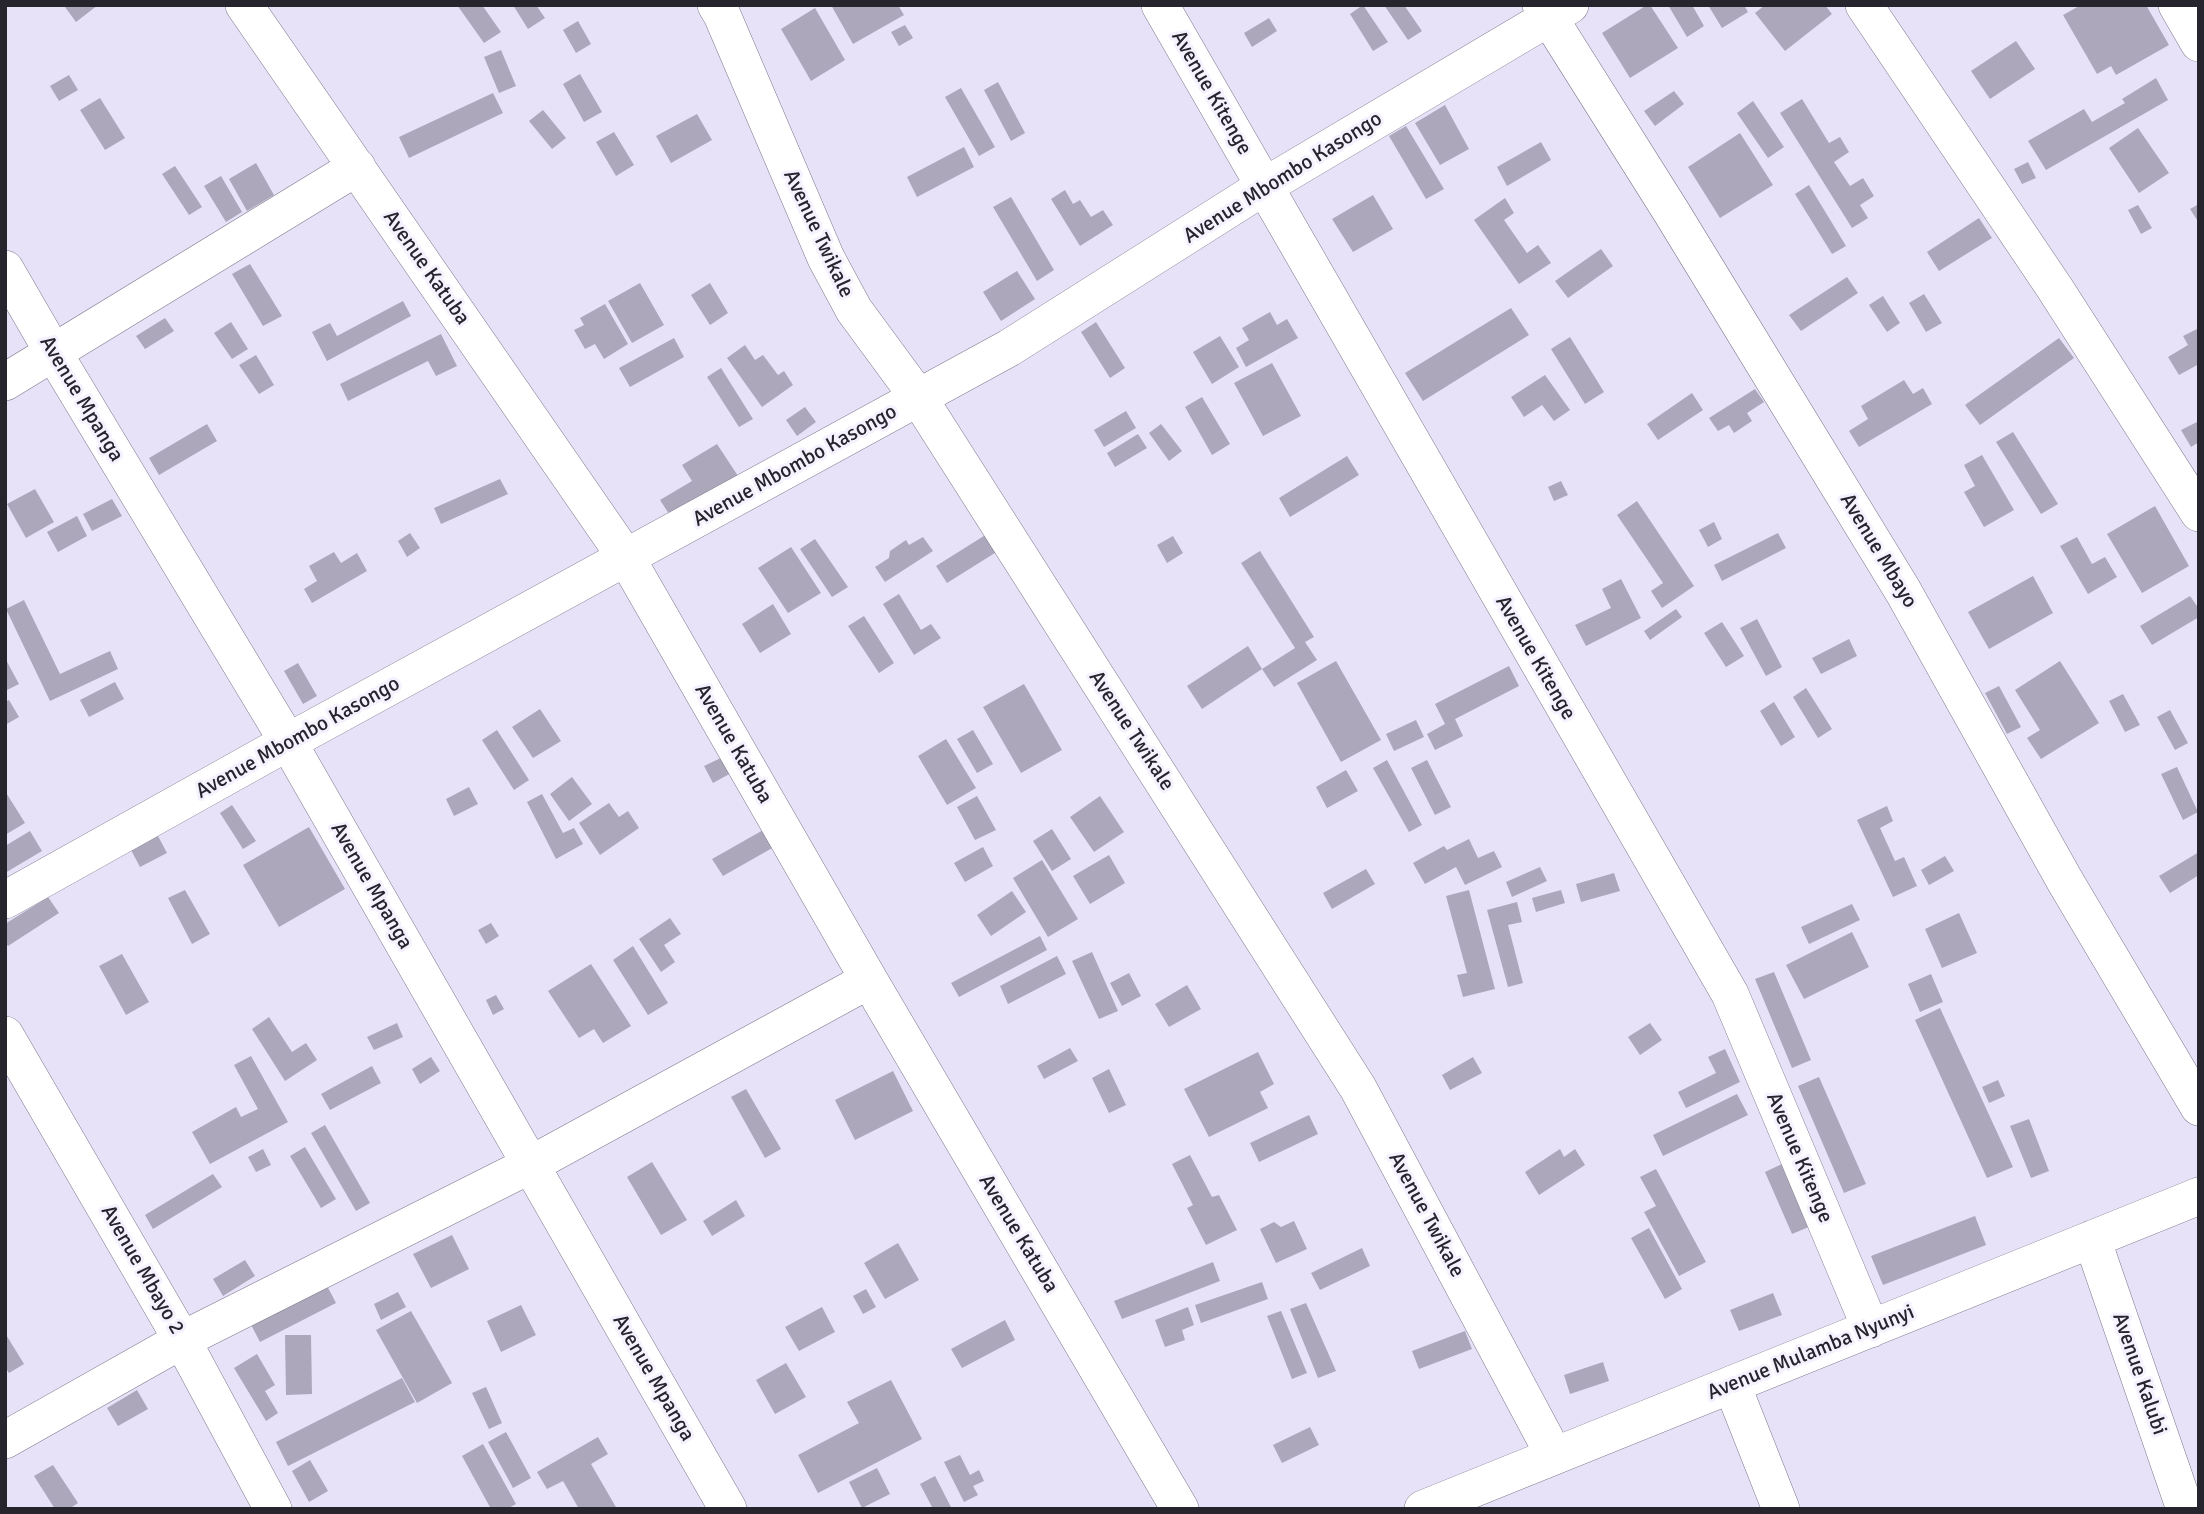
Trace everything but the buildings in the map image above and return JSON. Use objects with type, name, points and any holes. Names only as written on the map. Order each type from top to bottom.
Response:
[{"type":"street","name":"Avenue Katuba","points":[[244,5],[627,559],[869,980],[1180,1509]]},
{"type":"street","name":"Avenue Kitenge","points":[[1160,5],[1730,994],[1871,1329]]},
{"type":"street","points":[[1864,5],[2054,287],[2199,513]]},
{"type":"street","points":[[2177,5],[2199,43]]},
{"type":"street","name":"Avenue Twikale","points":[[726,8],[826,258],[854,310],[918,397],[1358,1088],[1554,1455]]},
{"type":"street","name":"Avenue Mbombo Kasongo","points":[[5,900],[288,742],[1009,348],[1265,186],[1553,10]]},
{"type":"street","name":"Avenue Mbayo","points":[[1553,10],[1672,213],[1903,592],[2065,880],[2199,1107]]},
{"type":"street","points":[[5,382],[357,167]]},
{"type":"street","name":"Avenue Mpanga","points":[[5,269],[288,742],[728,1509]]},
{"type":"street","points":[[5,1440],[182,1340],[530,1165],[869,980]]},
{"type":"street","name":"Avenue Mbayo 2","points":[[5,1035],[182,1340],[273,1509]]},
{"type":"street","name":"Avenue Mulamba Nyunyi","points":[[1423,1509],[2199,1196]]},
{"type":"street","name":"Avenue Kalubi","points":[[2092,1239],[2185,1509]]},
{"type":"street","points":[[1732,1385],[1781,1509]]}]
